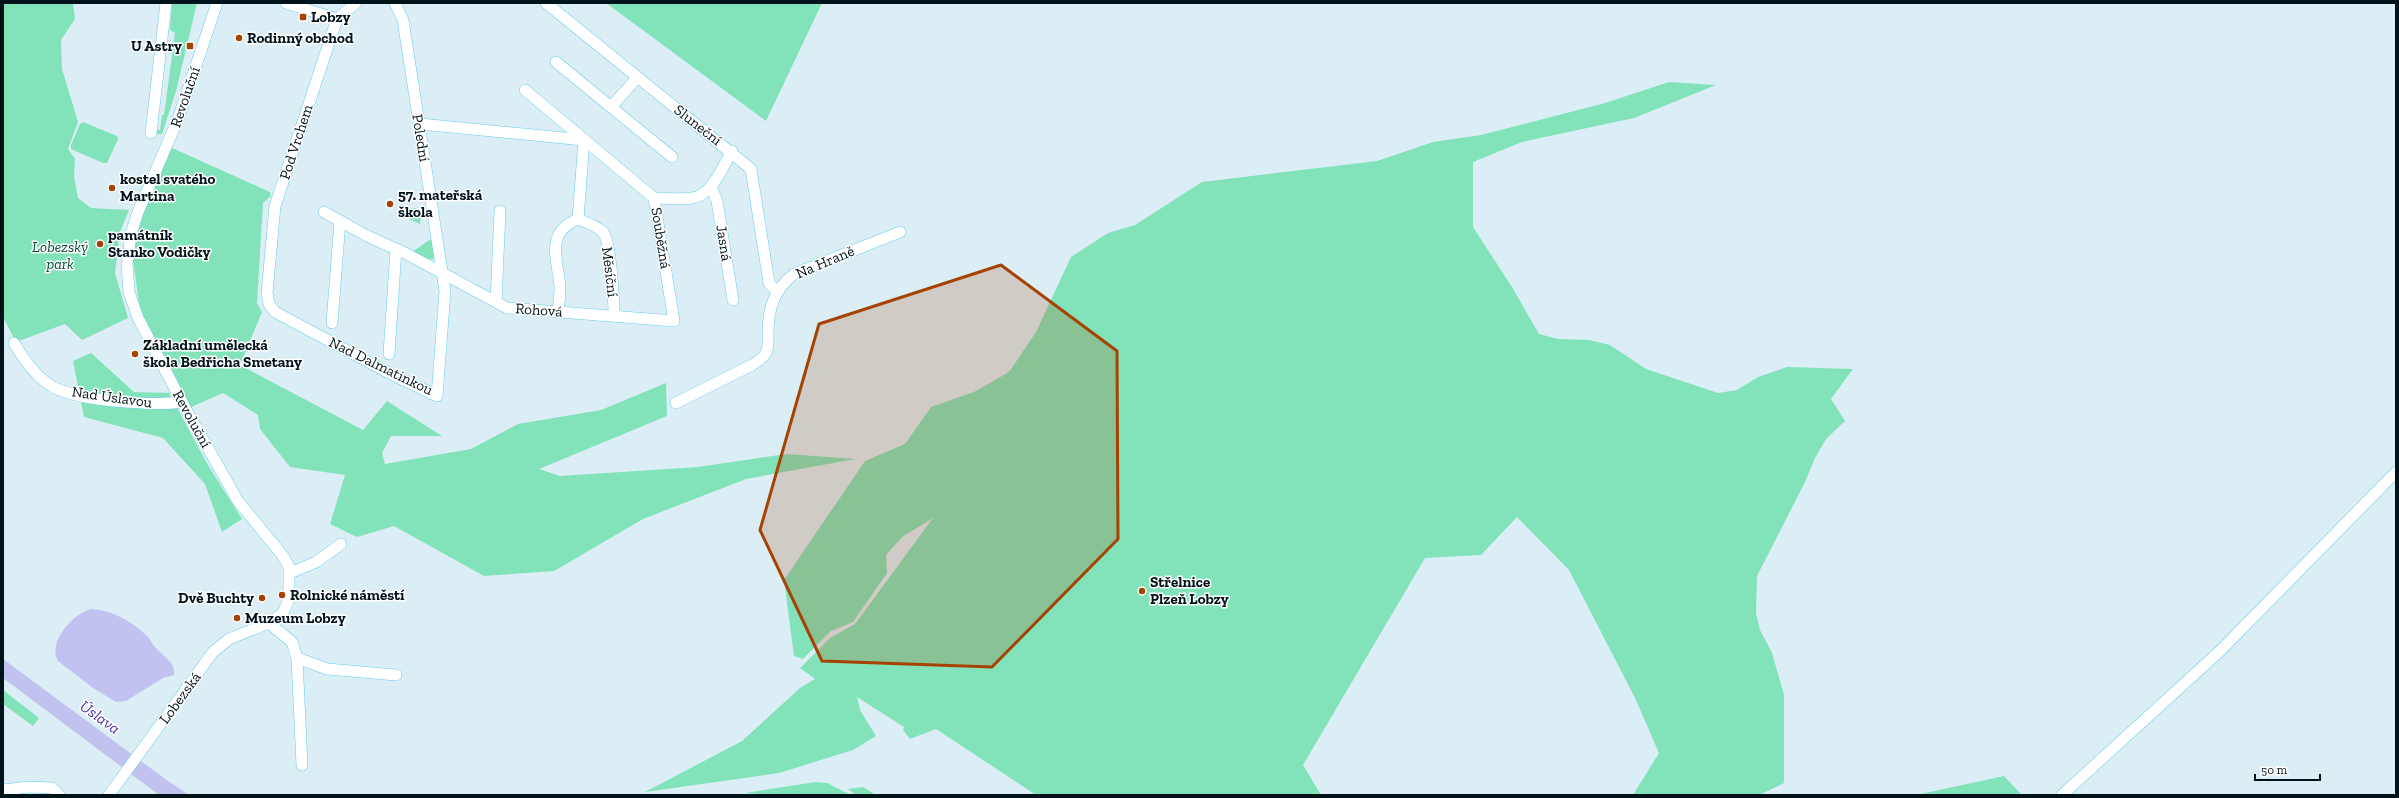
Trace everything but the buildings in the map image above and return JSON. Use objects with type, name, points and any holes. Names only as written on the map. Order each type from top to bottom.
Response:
[{"type":"street","name":"Revoluční","points":[[151,133],[166,3]]},
{"type":"street","name":"Revoluční","points":[[217,3],[178,119],[138,212],[131,234],[127,264],[129,292],[138,318],[182,402],[238,501],[283,556],[290,573]]},
{"type":"street","points":[[286,3],[337,19],[356,3]]},
{"type":"street","name":"Polední","points":[[396,3],[403,20],[443,274]]},
{"type":"street","name":"Sluneční","points":[[546,3],[637,78],[732,151],[751,169],[769,283],[777,292]]},
{"type":"street","name":"Pod Vrchem","points":[[267,293],[275,206],[337,19]]},
{"type":"street","points":[[556,62],[672,157]]},
{"type":"street","points":[[611,107],[637,78]]},
{"type":"street","name":"Souběžná","points":[[525,90],[654,198],[674,321]]},
{"type":"street","points":[[420,124],[584,140],[578,219],[558,235],[555,244],[560,288],[558,312]]},
{"type":"street","points":[[654,198],[694,198],[710,187],[732,151]]},
{"type":"street","name":"Jasná","points":[[710,187],[717,201],[733,300]]},
{"type":"street","points":[[324,212],[396,248],[496,302]]},
{"type":"street","name":"Rohová","points":[[500,212],[496,302],[507,308],[674,321]]},
{"type":"street","name":"Měsíční","points":[[578,219],[597,228],[606,237],[614,299],[614,316]]},
{"type":"street","name":"Nad Dalmatinkou","points":[[332,323],[340,221]]},
{"type":"street","name":"Na Hraně","points":[[676,403],[752,365],[762,358],[767,350],[769,312],[777,292],[794,274],[805,268],[900,232]]},
{"type":"street","name":"Nad Dalmatinkou","points":[[389,354],[396,248]]},
{"type":"street","name":"Nad Dalmatinkou","points":[[267,293],[270,304],[275,312],[384,370],[437,396],[444,314],[443,274]]},
{"type":"street","name":"Nad Úslavou","points":[[14,343],[27,365],[54,388],[98,398],[163,404],[182,402]]},
{"type":"street","points":[[2062,795],[2220,651],[2396,472]]},
{"type":"street","points":[[302,765],[297,658],[292,642],[269,623],[285,610],[289,599],[290,573],[316,562],[341,544]]},
{"type":"street","name":"Lobezská","points":[[110,795],[219,647],[235,636],[269,623]]},
{"type":"street","points":[[297,658],[327,669],[396,675]]},
{"type":"street","points":[[3,790],[29,787],[52,788],[59,795]]},
{"type":"highlighted area","points":[[1001,265],[1117,351],[1118,539],[992,667],[822,661],[760,530],[819,324]]},
{"type":"green space","name":"Lobezský park","points":[[3,3],[73,3],[75,19],[61,40],[62,69],[78,122],[68,149],[75,159],[74,176],[78,198],[91,208],[129,210],[120,232],[115,273],[128,318],[82,340],[65,324],[16,342],[3,317]]},
{"type":"green space","points":[[172,3],[197,3],[176,91],[162,134],[157,134],[157,130],[160,130],[162,115],[164,115],[175,33],[170,30]]},
{"type":"green space","points":[[606,3],[822,3],[766,121]]},
{"type":"green space","points":[[1669,82],[1716,85],[1634,118],[1522,142],[1473,162],[1473,227],[1512,287],[1539,334],[1558,339],[1589,340],[1610,345],[1646,369],[1718,393],[1737,390],[1758,377],[1787,367],[1853,369],[1831,399],[1845,421],[1826,439],[1815,458],[1804,484],[1757,576],[1756,613],[1760,630],[1772,653],[1784,695],[1784,783],[1759,795],[1633,795],[1659,753],[1635,698],[1569,570],[1517,517],[1481,555],[1425,558],[1303,765],[1321,795],[1036,795],[936,729],[910,739],[903,730],[904,727],[857,697],[860,710],[876,736],[853,750],[779,773],[645,792],[742,741],[800,688],[815,679],[800,668],[830,638],[855,624],[933,518],[902,537],[886,555],[887,573],[853,622],[831,631],[803,659],[794,656],[784,580],[865,461],[905,444],[931,407],[974,392],[1009,372],[1036,332],[1071,257],[1108,233],[1135,225],[1202,182],[1377,161],[1433,142],[1481,135],[1605,103]]},
{"type":"green space","points":[[83,122],[117,136],[118,139],[107,163],[103,163],[71,149],[71,145],[80,124]]},
{"type":"green space","points":[[170,147],[270,192],[271,196],[263,203],[257,303],[262,312],[240,365],[363,430],[387,401],[442,436],[391,436],[382,453],[385,464],[471,449],[518,424],[601,410],[666,383],[667,416],[539,469],[560,476],[698,467],[786,454],[855,459],[746,479],[643,519],[554,571],[484,576],[394,526],[357,537],[330,524],[345,475],[290,467],[260,429],[258,415],[223,393],[191,407],[140,311],[133,259],[140,219]]},
{"type":"green space","points":[[411,208],[415,208],[421,214],[420,224],[409,219]]},
{"type":"green space","points":[[431,239],[434,242],[436,254],[433,259],[426,259],[412,252]]},
{"type":"green space","points":[[91,353],[134,392],[169,393],[209,467],[242,519],[222,532],[205,484],[163,438],[84,417],[73,361]]},
{"type":"green space","points":[[3,690],[39,718],[33,726],[3,704]]},
{"type":"green space","points":[[2004,776],[2022,795],[1916,795]]},
{"type":"green space","points":[[816,782],[827,783],[851,795],[774,795],[745,793]]},
{"type":"green space","points":[[863,787],[876,795],[856,795],[848,789]]},
{"type":"water","points":[[92,609],[113,614],[139,629],[171,663],[174,675],[163,678],[126,701],[116,702],[93,688],[58,661],[56,645],[64,629],[70,622],[85,611]]},
{"type":"water","points":[[3,659],[189,795],[159,795],[3,678]]},
{"type":"place","name":"Lobzy","points":[[303,17]]},
{"type":"place","name":"Rodinný obchod","points":[[239,38]]},
{"type":"place","name":"U Astry","points":[[190,46]]},
{"type":"place","name":"kostel svatého Martina","points":[[112,188]]},
{"type":"place","name":"57. mateřská škola","points":[[390,204]]},
{"type":"place","name":"památník Stanko Vodičky","points":[[100,244]]},
{"type":"place","name":"Základní umělecká škola Bedřicha Smetany","points":[[135,354]]},
{"type":"place","name":"Střelnice Plzeň Lobzy","points":[[1142,591]]},
{"type":"place","name":"Rolnické náměstí","points":[[282,595]]},
{"type":"place","name":"Dvě Buchty","points":[[262,598]]},
{"type":"place","name":"Muzeum Lobzy","points":[[237,618]]},
{"type":"water label","name":"Úslava","points":[[100,717]]}]
